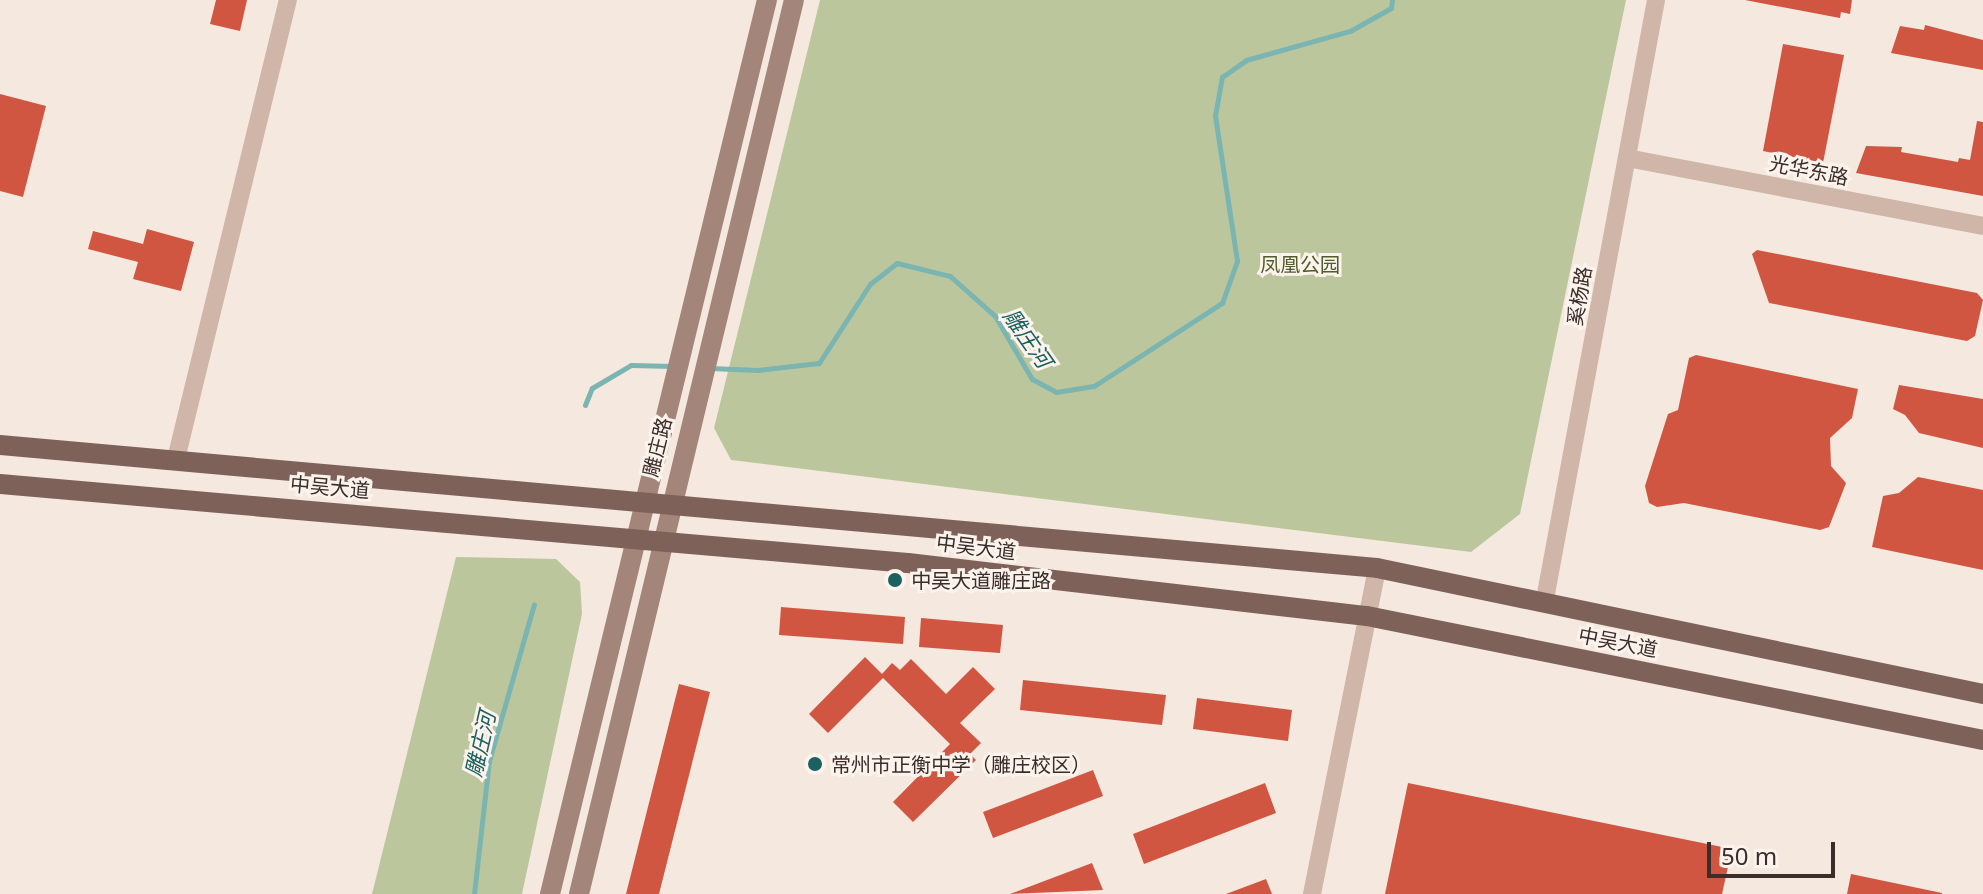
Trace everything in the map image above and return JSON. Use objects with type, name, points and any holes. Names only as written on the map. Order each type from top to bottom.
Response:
[{"type":"main road","name":"雕庄路","points":[[550,894],[767,0]]},
{"type":"main road","name":"雕庄路","points":[[579,894],[794,0]]},
{"type":"main road","name":"中吴大道","points":[[0,445],[1377,568],[1545,599],[1983,694]]},
{"type":"main road","name":"中吴大道","points":[[0,484],[664,540],[1367,616],[1983,740]]},
{"type":"street","points":[[176,459],[288,0]]},
{"type":"street","name":"奚杨路","points":[[1545,599],[1656,0]]},
{"type":"street","name":"光华东路","points":[[1627,158],[1983,226]]},
{"type":"street","points":[[1312,894],[1377,568]]},
{"type":"green space","name":"凤凰公园","points":[[820,0],[1626,0],[1520,514],[1471,552],[731,460],[714,428]]},
{"type":"green space","points":[[456,557],[556,559],[580,582],[582,614],[522,894],[372,894]]},
{"type":"building","points":[[216,0],[247,0],[240,31],[210,24]]},
{"type":"building","points":[[1745,0],[1852,0],[1850,14],[1841,12],[1840,18]]},
{"type":"building","points":[[1925,25],[1983,40],[1983,70],[1891,53],[1900,26],[1924,30]]},
{"type":"building","points":[[1783,44],[1844,55],[1823,163],[1763,151]]},
{"type":"building","points":[[0,94],[46,106],[23,197],[0,191]]},
{"type":"building","points":[[1977,121],[1983,122],[1983,196],[1856,173],[1866,146],[1902,147],[1901,152],[1958,162],[1959,158],[1970,160]]},
{"type":"building","points":[[147,229],[194,242],[181,291],[133,279],[138,262],[88,249],[93,231],[143,244]]},
{"type":"building","points":[[1757,250],[1977,293],[1983,300],[1975,336],[1967,341],[1769,303],[1752,254]]},
{"type":"building","points":[[1696,355],[1858,389],[1852,418],[1830,438],[1831,466],[1846,483],[1829,527],[1820,530],[1684,503],[1657,507],[1649,503],[1645,486],[1668,414],[1678,410],[1689,358]]},
{"type":"building","points":[[1899,385],[1983,399],[1983,448],[1919,433],[1905,415],[1893,409]]},
{"type":"building","points":[[1918,477],[1983,490],[1983,570],[1872,547],[1883,496],[1899,493]]},
{"type":"building","points":[[781,607],[905,617],[903,644],[779,635]]},
{"type":"building","points":[[921,618],[1003,625],[1000,653],[919,647]]},
{"type":"building","points":[[865,657],[882,674],[892,663],[900,670],[911,659],[946,694],[973,667],[995,689],[960,723],[981,743],[970,754],[976,760],[913,822],[893,802],[950,744],[883,678],[828,733],[809,714]]},
{"type":"building","points":[[1023,680],[1166,695],[1162,725],[1020,710]]},
{"type":"building","points":[[679,684],[710,692],[659,894],[626,894]]},
{"type":"building","points":[[1197,698],[1292,710],[1288,741],[1193,729]]},
{"type":"building","points":[[1093,770],[1103,796],[993,838],[983,812]]},
{"type":"building","points":[[1265,783],[1276,813],[1144,864],[1133,834]]},
{"type":"building","points":[[1408,783],[1732,849],[1722,894],[1385,894]]},
{"type":"building","points":[[1092,863],[1103,890],[1010,894]]},
{"type":"building","points":[[1851,874],[1942,893],[1942,894],[1847,894]]},
{"type":"building","points":[[1266,879],[1272,894],[1226,894]]},
{"type":"waterway","name":"雕庄河","points":[[710,368],[758,370],[819,363],[870,284],[897,263],[950,276],[995,316],[1032,379],[1056,392],[1094,386],[1222,303],[1237,261],[1215,116],[1222,77],[1246,60],[1350,31],[1391,8],[1392,0]]},
{"type":"waterway","name":"雕庄河","points":[[585,405],[592,388],[631,365],[672,366]]},
{"type":"waterway","name":"雕庄河","points":[[474,894],[489,761],[534,604]]},
{"type":"place","name":"中吴大道雕庄路","points":[[895,580]]},
{"type":"place","name":"常州市正衡中学（雕庄校区）","points":[[815,764]]}]
